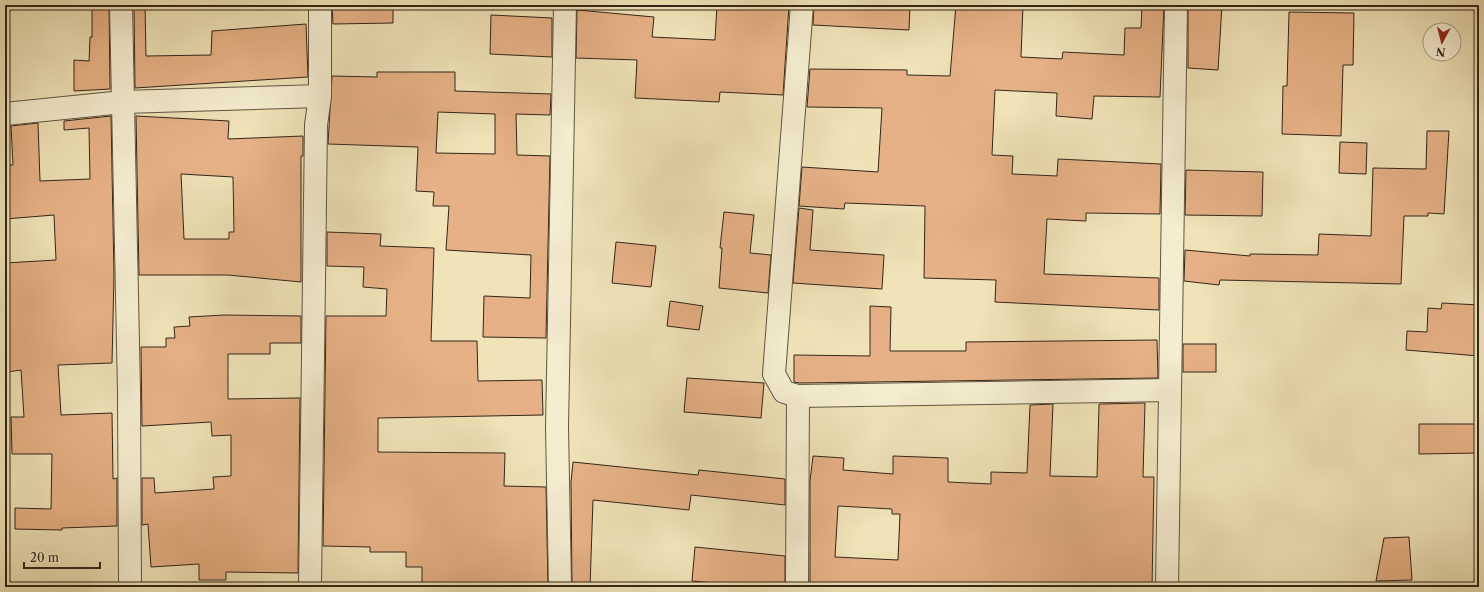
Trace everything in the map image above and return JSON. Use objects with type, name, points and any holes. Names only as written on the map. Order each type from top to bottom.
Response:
[{"type":"street","points":[[121,5],[129,392],[130,587]]},
{"type":"street","points":[[310,587],[316,125],[320,96],[320,5]]},
{"type":"street","points":[[560,587],[558,427],[565,5]]},
{"type":"street","points":[[802,5],[774,374],[784,392],[798,396],[1170,390]]},
{"type":"street","points":[[1167,587],[1176,5]]},
{"type":"street","points":[[5,114],[123,102],[320,96]]},
{"type":"street","points":[[797,587],[798,396]]},
{"type":"building","points":[[92,5],[109,5],[110,89],[74,91],[74,60],[89,61],[90,37],[92,37]]},
{"type":"building","points":[[134,5],[145,5],[146,56],[211,55],[212,31],[306,24],[308,77],[135,88]]},
{"type":"building","points":[[332,5],[393,5],[393,23],[333,24]]},
{"type":"building","points":[[717,5],[789,5],[783,95],[720,92],[719,102],[635,98],[637,60],[576,58],[577,10],[654,17],[652,37],[715,40]]},
{"type":"building","points":[[814,5],[910,5],[909,30],[813,25]]},
{"type":"building","points":[[956,5],[1023,5],[1021,57],[1062,59],[1063,52],[1124,55],[1125,28],[1141,28],[1142,5],[1164,5],[1160,97],[1094,96],[1092,119],[1056,116],[1057,93],[995,90],[992,155],[1013,156],[1012,174],[1057,176],[1058,159],[1161,164],[1160,214],[1086,213],[1086,221],[1047,219],[1044,274],[1159,278],[1159,310],[995,302],[996,280],[924,278],[925,206],[845,203],[844,209],[799,206],[802,167],[878,172],[882,108],[807,107],[810,69],[907,70],[907,75],[950,76]]},
{"type":"building","points":[[1188,5],[1222,5],[1218,70],[1188,68]]},
{"type":"building","points":[[1289,12],[1354,13],[1353,65],[1343,65],[1341,136],[1282,134],[1283,86],[1287,86]]},
{"type":"building","points":[[491,15],[552,18],[552,57],[490,54]]},
{"type":"building","points":[[377,72],[455,72],[455,91],[551,94],[550,115],[516,114],[517,155],[550,156],[546,338],[483,337],[484,296],[530,298],[531,255],[446,250],[449,206],[433,206],[434,192],[416,191],[418,147],[328,144],[332,76],[377,77]],"holes":[[[438,112],[495,114],[495,154],[436,153]]]},
{"type":"building","points":[[111,116],[114,275],[112,363],[58,365],[61,415],[112,413],[113,479],[117,478],[117,526],[62,528],[62,530],[15,529],[15,508],[51,509],[52,454],[12,454],[11,417],[24,417],[21,370],[7,372],[5,350],[5,263],[56,260],[54,215],[5,219],[5,165],[13,165],[11,126],[38,123],[40,181],[90,179],[89,128],[64,130],[64,121]]},
{"type":"building","points":[[136,116],[229,121],[228,139],[303,136],[303,156],[301,156],[301,282],[228,275],[139,275]],"holes":[[[181,174],[233,177],[234,232],[229,232],[229,239],[184,239]]]},
{"type":"building","points":[[1427,131],[1449,131],[1444,214],[1428,213],[1428,216],[1404,216],[1401,284],[1220,280],[1219,285],[1184,281],[1185,250],[1250,256],[1250,254],[1318,255],[1319,234],[1371,236],[1373,168],[1426,169]]},
{"type":"building","points":[[1340,142],[1367,143],[1366,174],[1339,173]]},
{"type":"building","points":[[1186,170],[1263,172],[1262,216],[1185,215]]},
{"type":"building","points":[[799,208],[813,210],[810,250],[884,255],[882,289],[793,283]]},
{"type":"building","points":[[724,212],[754,215],[750,253],[771,255],[768,293],[719,288],[722,248],[720,248]]},
{"type":"building","points":[[327,232],[381,234],[380,246],[434,248],[431,341],[477,341],[478,381],[542,380],[543,415],[378,418],[378,452],[505,453],[504,486],[546,487],[548,587],[422,587],[422,567],[406,567],[406,552],[370,552],[370,547],[323,546],[326,316],[386,316],[387,289],[363,287],[364,267],[327,266]]},
{"type":"building","points":[[616,242],[656,246],[651,287],[612,283]]},
{"type":"building","points":[[670,301],[703,306],[699,330],[667,326]]},
{"type":"building","points":[[1442,303],[1479,305],[1479,356],[1406,350],[1407,331],[1427,332],[1428,308],[1441,309]]},
{"type":"building","points":[[870,306],[891,307],[890,351],[966,351],[966,342],[1157,340],[1158,378],[794,382],[794,355],[870,356]]},
{"type":"building","points":[[224,315],[301,316],[301,343],[270,343],[270,354],[228,354],[228,399],[300,398],[298,573],[226,572],[226,580],[199,580],[199,564],[151,567],[148,524],[142,525],[142,478],[154,478],[155,493],[214,489],[213,477],[231,476],[231,435],[212,436],[211,422],[142,426],[141,347],[166,347],[166,338],[175,338],[174,327],[190,326],[189,317]]},
{"type":"building","points":[[1183,344],[1216,344],[1216,372],[1183,372]]},
{"type":"building","points":[[687,378],[764,383],[761,418],[684,412]]},
{"type":"building","points":[[1145,403],[1143,477],[1154,477],[1152,587],[810,587],[810,481],[813,456],[844,458],[843,470],[893,474],[893,456],[948,458],[948,482],[991,484],[991,472],[1027,473],[1030,405],[1053,404],[1050,476],[1097,477],[1099,404]],"holes":[[[838,506],[892,509],[892,514],[900,514],[898,560],[835,557]]]},
{"type":"building","points":[[1419,424],[1479,424],[1479,453],[1419,454]]},
{"type":"building","points":[[573,462],[698,475],[699,470],[785,479],[785,505],[691,495],[689,510],[593,500],[590,587],[572,587],[571,482]]},
{"type":"building","points":[[1409,537],[1412,580],[1376,581],[1384,538]]},
{"type":"building","points":[[695,547],[785,556],[785,587],[760,587],[692,581]]}]
